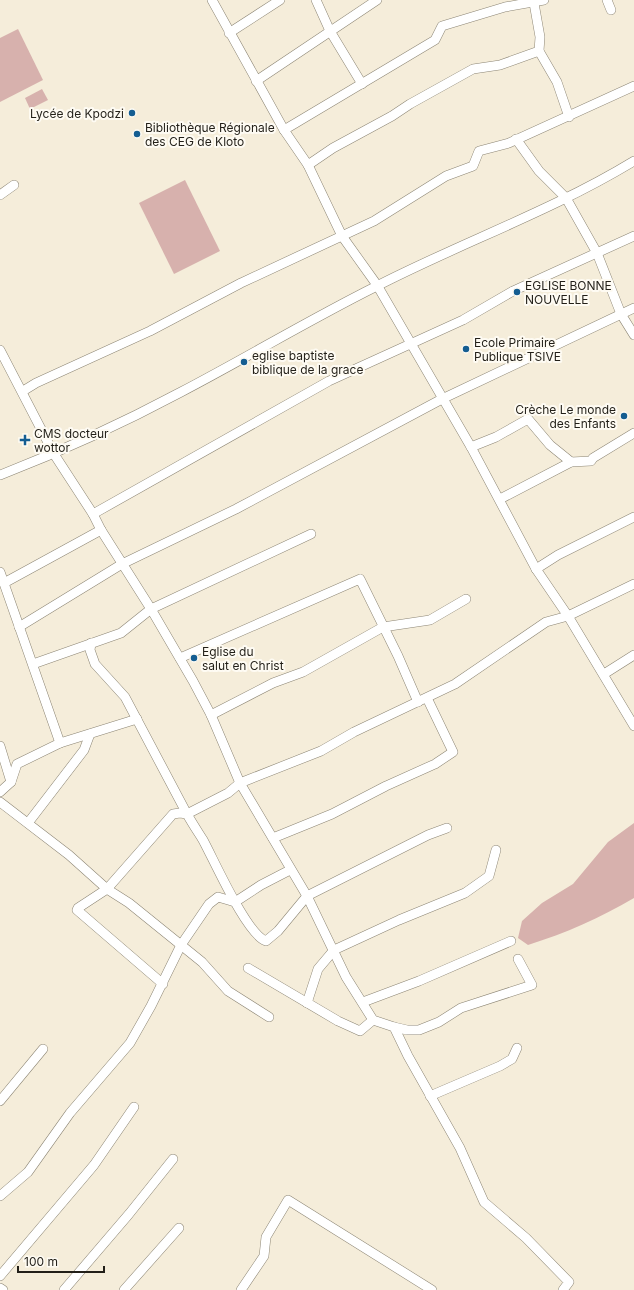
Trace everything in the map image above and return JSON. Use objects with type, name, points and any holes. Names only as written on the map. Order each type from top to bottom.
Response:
[{"type":"street","points":[[212,0],[284,130],[308,165],[342,236],[378,285],[500,499],[536,569],[568,616],[634,726]]},
{"type":"street","points":[[229,33],[280,0]]},
{"type":"street","points":[[316,0],[330,31],[362,84]]},
{"type":"street","points":[[256,81],[377,0]]},
{"type":"street","points":[[284,130],[435,40],[442,26],[505,7],[544,0]]},
{"type":"street","points":[[607,0],[611,10]]},
{"type":"street","points":[[534,3],[540,37],[540,51],[557,82],[570,117]]},
{"type":"street","points":[[308,165],[333,148],[468,72],[500,65],[540,51]]},
{"type":"street","points":[[23,391],[36,383],[150,331],[241,283],[374,221],[446,176],[473,166],[479,151],[501,146],[570,117],[597,102],[634,86]]},
{"type":"street","points":[[516,139],[539,171],[566,198],[597,253],[621,314],[634,335]]},
{"type":"street","points":[[0,475],[54,454],[181,393],[304,323],[378,285],[566,198],[634,161]]},
{"type":"street","points":[[0,195],[14,185]]},
{"type":"street","points":[[93,514],[329,381],[463,320],[518,288],[634,236]]},
{"type":"street","points":[[19,627],[122,564],[236,509],[442,399],[634,308]]},
{"type":"street","points":[[0,350],[3,362],[23,391],[54,454],[93,514],[101,530],[180,658],[210,715],[240,783],[273,838],[290,870],[307,896],[346,977],[373,1020],[407,1030],[419,1030],[439,1022],[461,1008],[532,986],[518,959]]},
{"type":"street","points":[[471,447],[496,437],[528,419],[550,445],[571,462]]},
{"type":"street","points":[[500,499],[571,462],[591,461],[593,458],[634,433]]},
{"type":"street","points":[[536,569],[558,555],[634,517]]},
{"type":"street","points":[[4,583],[101,530]]},
{"type":"street","points":[[33,664],[121,633],[151,609],[311,534]]},
{"type":"street","points":[[0,572],[60,744]]},
{"type":"street","points":[[180,658],[360,579],[418,702]]},
{"type":"street","points":[[163,984],[121,946],[78,913],[78,908],[107,889],[173,814],[187,814],[228,793],[240,783],[321,751],[354,732],[455,684],[546,622],[568,616],[634,584]]},
{"type":"street","points":[[210,715],[273,683],[303,672],[383,627],[430,620],[466,599]]},
{"type":"street","points":[[91,643],[90,650],[95,664],[125,697],[235,902],[253,930],[262,940],[266,941],[278,932],[307,896],[428,835],[447,828]]},
{"type":"street","points":[[604,674],[634,656]]},
{"type":"street","points":[[273,838],[332,814],[386,786],[434,764],[453,752],[427,698]]},
{"type":"street","points":[[0,792],[11,782],[17,764],[60,744],[137,719]]},
{"type":"street","points":[[28,823],[84,750],[90,734]]},
{"type":"street","points":[[0,746],[11,782]]},
{"type":"street","points":[[0,802],[69,855],[107,889],[130,903],[202,962],[228,991],[269,1017]]},
{"type":"street","points":[[307,1004],[318,969],[334,950],[398,920],[465,893],[489,876],[496,850]]},
{"type":"street","points":[[0,1196],[28,1172],[70,1113],[130,1043],[163,984],[181,945],[213,899],[218,897],[235,902],[261,885],[290,870]]},
{"type":"street","points":[[362,1002],[420,981],[511,941]]},
{"type":"street","points":[[248,968],[307,1004],[360,1031],[373,1020]]},
{"type":"street","points":[[394,1027],[430,1096],[460,1148],[472,1178],[484,1202],[526,1238],[569,1282],[563,1290]]},
{"type":"street","points":[[430,1096],[500,1066],[512,1058],[517,1048]]},
{"type":"street","points":[[0,1101],[43,1049]]},
{"type":"street","points":[[0,1276],[94,1165],[134,1107]]},
{"type":"street","points":[[64,1290],[129,1214],[172,1159]]},
{"type":"street","points":[[241,1290],[264,1256],[266,1237],[288,1200],[432,1290]]},
{"type":"street","points":[[124,1290],[179,1228]]},
{"type":"shaded area","points":[[18,29],[43,80],[0,102],[0,38]]},
{"type":"shaded area","points":[[42,89],[48,100],[30,109],[25,98]]},
{"type":"shaded area","points":[[185,180],[220,251],[174,274],[139,203]]},
{"type":"shaded area","points":[[634,823],[634,898],[569,930],[528,945],[518,938],[522,921],[542,903],[573,884],[608,842]]},
{"type":"place","name":"Lycée de Kpodzi","points":[[132,113]]},
{"type":"place","name":"Bibliothèque Régionale des CEG de Kloto","points":[[137,134]]},
{"type":"place","name":"EGLISE BONNE NOUVELLE","points":[[517,292]]},
{"type":"place","name":"Ecole Primaire Publique TSIVE","points":[[466,349]]},
{"type":"place","name":"eglise baptiste biblique de la grace","points":[[244,362]]},
{"type":"place","name":"Crèche Le monde des Enfants","points":[[624,416]]},
{"type":"place","name":"CMS docteur wottor","points":[[25,440]]},
{"type":"place","name":"Eglise du salut en Christ","points":[[194,658]]}]
